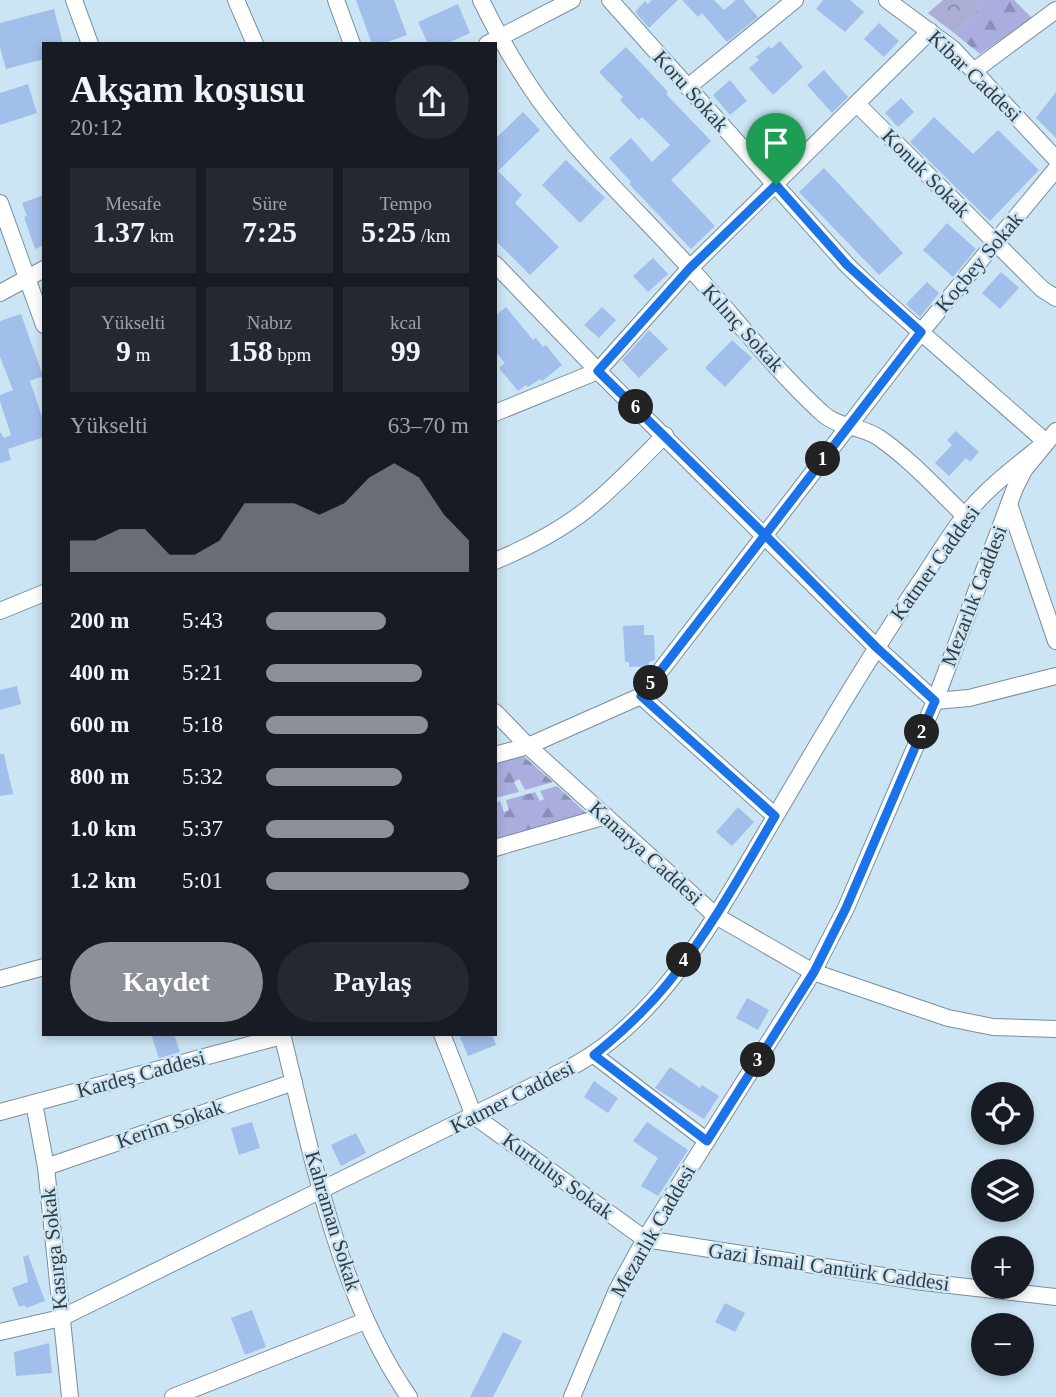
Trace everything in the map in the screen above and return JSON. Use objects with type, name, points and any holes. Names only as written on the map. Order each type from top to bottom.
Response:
[{"type":"street","points":[[74,0],[89,42]]},
{"type":"street","points":[[236,0],[254,42]]},
{"type":"street","points":[[336,0],[351,42]]},
{"type":"street","name":"Kılınç Sokak","points":[[481,0],[493,41]]},
{"type":"street","points":[[493,41],[572,0]]},
{"type":"street","name":"Koru Sokak","points":[[610,0],[847,265],[921,332],[1051,436]]},
{"type":"street","points":[[688,87],[795,0]]},
{"type":"street","name":"Kibar Caddesi","points":[[887,0],[930,31],[975,70],[1056,159]]},
{"type":"street","points":[[975,70],[1056,10]]},
{"type":"street","points":[[497,412],[598,371],[690,268],[930,31]]},
{"type":"street","name":"Kılınç Sokak","points":[[497,46],[567,134],[822,414],[836,423],[860,427],[876,436],[896,451],[965,516]]},
{"type":"street","name":"Konuk Sokak","points":[[857,104],[1042,289],[1056,298]]},
{"type":"street","name":"Koçbey Sokak","points":[[497,754],[528,746],[641,696],[921,332],[1056,169]]},
{"type":"street","points":[[0,203],[42,315]]},
{"type":"street","points":[[497,266],[598,371],[876,647],[935,701],[969,698],[1056,676]]},
{"type":"street","points":[[0,293],[42,270]]},
{"type":"street","points":[[497,560],[520,551],[574,519],[598,500],[665,435]]},
{"type":"street","name":"Mezarlık Caddesi","points":[[572,1397],[617,1290],[645,1239],[814,972],[846,908],[935,701],[1009,504],[1024,470],[1051,436]]},
{"type":"street","name":"Katmer Caddesi","points":[[0,1332],[61,1318],[594,1055],[623,1031],[668,983],[716,916],[876,647],[965,516],[995,485],[1051,436]]},
{"type":"street","points":[[1009,504],[1056,641]]},
{"type":"street","points":[[0,611],[42,594]]},
{"type":"street","points":[[641,696],[775,816]]},
{"type":"street","name":"Kanarya Caddesi","points":[[497,714],[528,746],[716,916],[814,972],[948,1018],[993,1027],[1056,1029]]},
{"type":"street","points":[[497,847],[606,816]]},
{"type":"street","points":[[0,979],[42,968]]},
{"type":"street","name":"Kardeş Caddesi","points":[[0,1112],[278,1036]]},
{"type":"street","name":"Kahraman Sokak","points":[[282,1036],[321,1191],[365,1321],[409,1397]]},
{"type":"street","points":[[443,1036],[474,1116]]},
{"type":"street","points":[[594,1055],[707,1141]]},
{"type":"street","name":"Kerim Sokak","points":[[46,1167],[294,1082]]},
{"type":"street","name":"Kasırga Sokak","points":[[34,1103],[46,1167],[70,1397]]},
{"type":"street","name":"Kurtuluş Sokak","points":[[474,1116],[645,1239]]},
{"type":"street","name":"Gazi İsmail Cantürk Caddesi","points":[[645,1239],[923,1282],[1056,1297]]},
{"type":"street","points":[[173,1397],[365,1321]]},
{"type":"green space","points":[[943,0],[974,0],[980,7],[954,33],[928,13]]},
{"type":"green space","points":[[974,0],[1014,0],[1032,18],[980,54],[954,33],[980,7]]},
{"type":"green space","points":[[521,754],[553,782],[525,790],[519,779],[514,782],[519,792],[497,798],[497,761]]},
{"type":"green space","points":[[557,786],[587,814],[497,841],[497,802],[500,801],[504,812],[509,810],[506,800],[535,792],[540,801],[544,799],[540,791]]},
{"type":"building","points":[[356,0],[394,0],[407,35],[388,42],[371,42]]},
{"type":"building","points":[[652,0],[678,0],[649,28],[635,12],[645,1],[648,4]]},
{"type":"building","points":[[682,0],[714,0],[724,10],[736,0],[743,0],[758,17],[727,42],[702,13],[698,17]]},
{"type":"building","points":[[823,0],[850,0],[864,12],[845,32],[816,9]]},
{"type":"building","points":[[458,4],[470,33],[450,42],[427,42],[418,22]]},
{"type":"building","points":[[54,9],[62,42],[42,42],[42,60],[6,69],[0,47],[0,23]]},
{"type":"building","points":[[879,23],[899,41],[884,57],[864,39]]},
{"type":"building","points":[[780,41],[803,67],[773,95],[749,68],[759,60],[756,57]]},
{"type":"building","points":[[626,47],[711,141],[671,180],[715,226],[691,249],[629,184],[631,182],[609,158],[631,138],[652,162],[670,145],[642,117],[639,120],[620,100],[623,97],[599,72]]},
{"type":"building","points":[[824,70],[848,97],[832,113],[807,85]]},
{"type":"building","points":[[730,80],[747,101],[730,115],[713,95]]},
{"type":"building","points":[[28,84],[37,113],[0,125],[0,93]]},
{"type":"building","points":[[1056,92],[1056,138],[1036,118]]},
{"type":"building","points":[[901,98],[914,112],[898,127],[885,113]]},
{"type":"building","points":[[523,112],[540,130],[498,171],[522,195],[515,203],[559,247],[530,275],[497,242],[497,137]]},
{"type":"building","points":[[934,117],[973,154],[998,130],[1039,170],[990,221],[910,142]]},
{"type":"building","points":[[566,160],[605,198],[580,223],[542,185]]},
{"type":"building","points":[[824,168],[903,253],[879,275],[799,192]]},
{"type":"building","points":[[42,196],[42,246],[35,249],[24,217],[27,216],[22,203]]},
{"type":"building","points":[[947,223],[976,249],[953,277],[923,250]]},
{"type":"building","points":[[653,258],[668,274],[648,292],[633,276]]},
{"type":"building","points":[[1001,272],[1019,288],[1000,309],[982,293]]},
{"type":"building","points":[[927,282],[939,293],[920,317],[906,304]]},
{"type":"building","points":[[506,307],[533,340],[536,338],[543,347],[546,345],[562,365],[542,381],[540,379],[518,391],[499,368],[505,363],[497,353],[497,314]]},
{"type":"building","points":[[602,307],[616,320],[599,338],[584,325]]},
{"type":"building","points":[[21,314],[42,373],[42,376],[30,381],[42,417],[42,438],[8,449],[11,460],[0,463],[0,432],[4,438],[11,435],[0,395],[13,390],[0,357],[0,321]]},
{"type":"building","points":[[649,330],[668,349],[639,378],[622,360]]},
{"type":"building","points":[[732,340],[752,358],[725,387],[705,368]]},
{"type":"building","points":[[956,431],[979,452],[970,462],[966,458],[949,476],[935,463],[952,445],[947,440]]},
{"type":"building","points":[[644,625],[644,635],[654,635],[655,660],[649,662],[649,666],[629,667],[629,662],[625,662],[623,626]]},
{"type":"building","points":[[17,686],[21,704],[0,710],[0,690]]},
{"type":"building","points":[[0,754],[4,754],[13,794],[0,796]]},
{"type":"building","points":[[738,807],[754,822],[732,846],[716,832]]},
{"type":"building","points":[[747,998],[769,1010],[758,1030],[736,1018]]},
{"type":"building","points":[[152,1036],[175,1036],[180,1052],[159,1058]]},
{"type":"building","points":[[493,1036],[496,1045],[468,1056],[460,1037]]},
{"type":"building","points":[[670,1067],[700,1088],[702,1085],[719,1096],[704,1119],[655,1088]]},
{"type":"building","points":[[594,1081],[618,1098],[608,1113],[584,1097]]},
{"type":"building","points":[[252,1122],[260,1148],[239,1155],[231,1128]]},
{"type":"building","points":[[647,1122],[688,1150],[658,1196],[641,1186],[658,1158],[633,1141]]},
{"type":"building","points":[[356,1133],[366,1153],[341,1166],[331,1145]]},
{"type":"building","points":[[28,1255],[45,1301],[26,1308],[25,1305],[19,1307],[12,1288],[28,1282],[23,1257]]},
{"type":"building","points":[[725,1303],[745,1313],[735,1332],[715,1322]]},
{"type":"building","points":[[252,1310],[266,1347],[245,1355],[231,1318]]},
{"type":"building","points":[[503,1332],[522,1341],[493,1397],[470,1397]]},
{"type":"building","points":[[49,1343],[52,1373],[16,1376],[14,1352]]},
{"type":"route","points":[[776,185],[690,268],[598,371],[765,535],[641,696],[775,816],[716,916],[668,983],[623,1031],[594,1055],[707,1141],[814,972],[846,908],[935,701],[876,647],[765,535],[921,332],[847,265],[776,185]]}]
